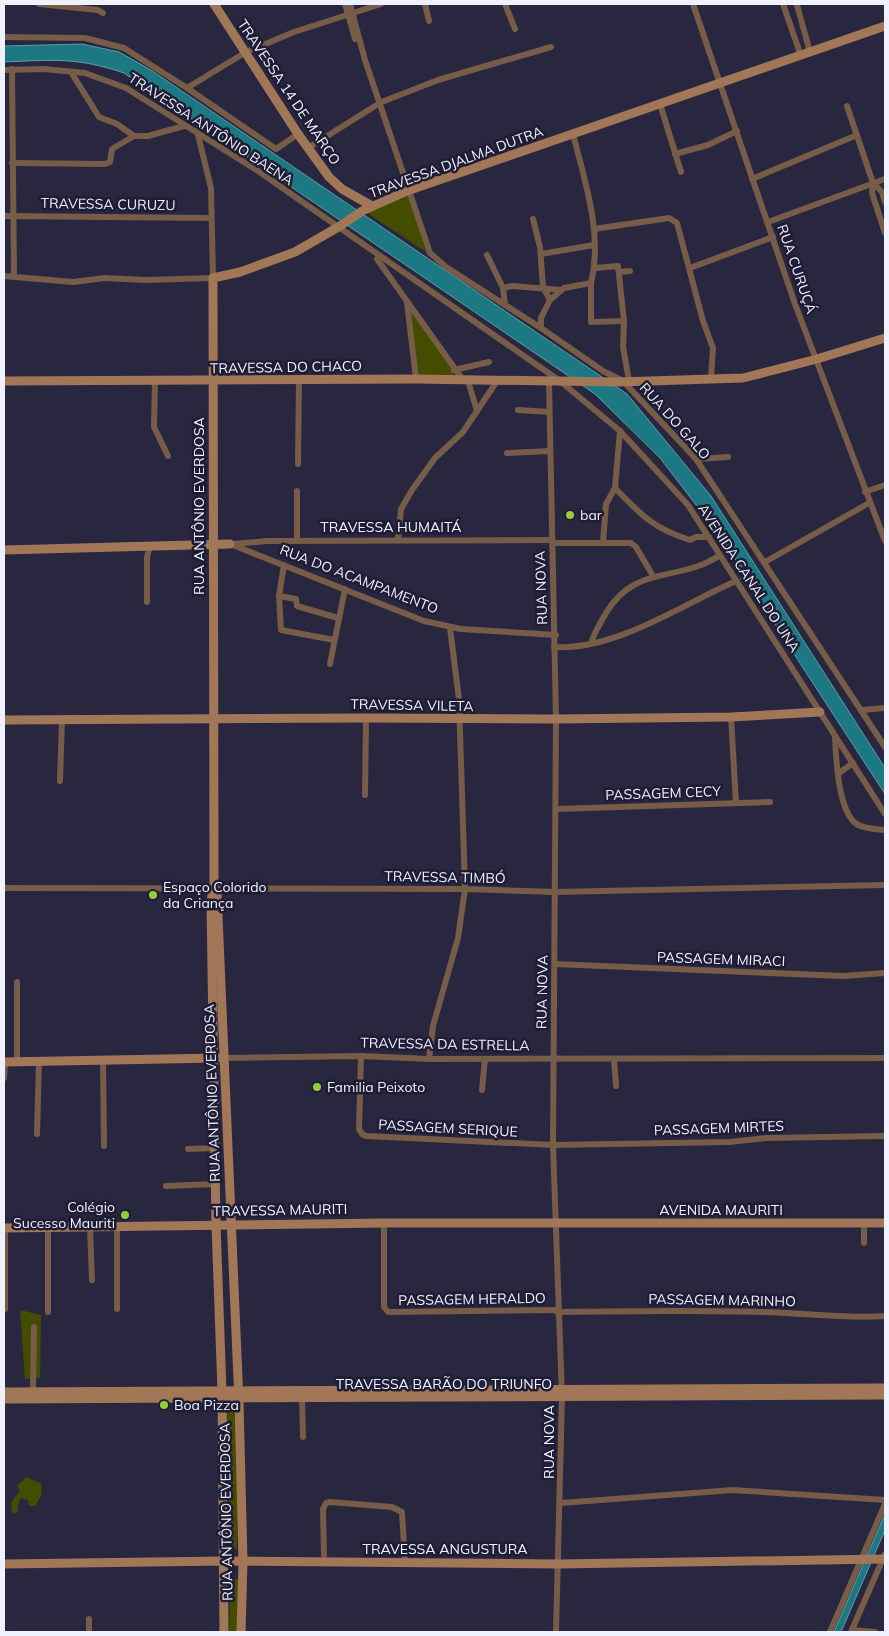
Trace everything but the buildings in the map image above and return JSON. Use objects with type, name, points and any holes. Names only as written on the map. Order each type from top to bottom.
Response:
[{"type":"street","points":[[39,4],[89,6],[103,13]]},
{"type":"street","name":"TRAVESSA 14 DE MARÇO","points":[[214,4],[298,134],[329,177],[342,188],[372,206]]},
{"type":"street","points":[[345,4],[350,14],[406,192]]},
{"type":"street","points":[[350,4],[350,14]]},
{"type":"street","points":[[187,88],[246,52],[294,32],[381,4]]},
{"type":"street","points":[[425,4],[429,21]]},
{"type":"street","points":[[504,4],[515,29]]},
{"type":"street","name":"RUA CURUÇÁ","points":[[693,4],[795,304],[885,541]]},
{"type":"street","points":[[783,4],[806,54]]},
{"type":"street","points":[[798,4],[806,54]]},
{"type":"street","name":"TRAVESSA DJALMA DUTRA","points":[[4,276],[73,282],[105,278],[146,280],[213,278],[240,272],[272,262],[314,242],[362,211],[406,192],[885,26]]},
{"type":"street","name":"TRAVESSA ANTÔNIO BAENA","points":[[4,37],[98,40],[124,48],[187,88],[276,149],[298,134]]},
{"type":"street","points":[[308,148],[377,104],[438,80],[551,47]]},
{"type":"street","points":[[12,69],[14,276]]},
{"type":"street","name":"TRAVESSA ANTÔNIO BAENA","points":[[4,70],[72,72],[101,78],[126,88],[184,126],[198,131],[339,227]]},
{"type":"street","points":[[72,72],[99,117],[118,124],[134,136]]},
{"type":"street","points":[[660,104],[681,172]]},
{"type":"street","points":[[847,106],[873,183],[872,193],[885,233]]},
{"type":"street","points":[[12,163],[107,164],[110,162],[112,149],[134,136],[148,136],[184,126]]},
{"type":"street","name":"RUA ANTÔNIO EVERDOSA","points":[[198,131],[212,188],[213,381],[211,464],[214,545],[213,720],[216,1225],[222,1394],[225,1562],[224,1632]]},
{"type":"street","points":[[675,154],[708,145],[737,132]]},
{"type":"street","points":[[573,134],[591,204],[594,229],[595,268],[591,283],[591,322],[624,320]]},
{"type":"street","points":[[752,179],[857,135]]},
{"type":"street","points":[[768,222],[885,178]]},
{"type":"street","points":[[873,183],[882,192],[885,202]]},
{"type":"street","name":"RUA DO GALO","points":[[406,192],[430,254],[602,371],[623,381],[696,459],[885,747]]},
{"type":"street","name":"TRAVESSA CURUZU","points":[[4,216],[211,218]]},
{"type":"street","points":[[594,229],[669,218],[677,223],[703,321],[713,348],[711,379]]},
{"type":"street","points":[[532,219],[541,254],[543,287],[550,300]]},
{"type":"street","points":[[339,227],[374,254],[564,382]]},
{"type":"street","points":[[690,268],[773,237]]},
{"type":"street","points":[[541,254],[594,245]]},
{"type":"street","points":[[374,254],[454,370],[465,380],[477,411]]},
{"type":"street","points":[[487,255],[502,288],[505,305]]},
{"type":"street","points":[[595,268],[618,266],[624,320],[623,381]]},
{"type":"street","points":[[619,272],[630,271]]},
{"type":"street","points":[[502,288],[512,286],[543,287],[562,290],[591,283]]},
{"type":"street","points":[[541,328],[542,318],[550,300],[562,290]]},
{"type":"street","points":[[407,301],[416,379]]},
{"type":"street","name":"TRAVESSA DO CHACO","points":[[4,382],[416,379],[564,382],[743,378],[817,359],[885,338]]},
{"type":"street","points":[[454,370],[489,362]]},
{"type":"street","points":[[298,464],[299,380]]},
{"type":"street","points":[[155,382],[154,428],[168,456]]},
{"type":"street","points":[[398,540],[401,509],[412,490],[435,458],[463,432],[497,382]]},
{"type":"street","name":"RUA NOVA","points":[[548,382],[556,635],[554,648],[556,719],[554,1145],[557,1311],[561,1394],[561,1503],[556,1632]]},
{"type":"street","name":"AVENIDA CANAL DO UNA","points":[[564,382],[620,430],[688,506],[885,814]]},
{"type":"street","points":[[518,410],[549,412]]},
{"type":"street","points":[[603,542],[606,504],[614,488],[620,430]]},
{"type":"street","points":[[507,452],[550,451]]},
{"type":"street","points":[[696,459],[728,457]]},
{"type":"street","points":[[865,492],[885,485]]},
{"type":"street","points":[[614,488],[646,520],[656,526],[690,540],[696,537],[709,538]]},
{"type":"street","points":[[297,492],[297,541]]},
{"type":"street","points":[[765,562],[869,503]]},
{"type":"street","name":"TRAVESSA HUMAITÁ","points":[[230,544],[398,540],[628,542],[634,545],[652,576]]},
{"type":"street","name":"RUA DO ACAMPAMENTO","points":[[214,545],[230,544],[346,589],[409,616],[450,628],[556,635]]},
{"type":"street","points":[[4,550],[214,545]]},
{"type":"street","points":[[147,602],[147,557],[150,546]]},
{"type":"street","points":[[591,644],[594,632],[614,600],[633,585],[652,576],[704,565],[720,555]]},
{"type":"street","points":[[284,565],[279,596],[281,630],[334,640]]},
{"type":"street","points":[[554,648],[574,648],[591,644],[640,626],[736,581]]},
{"type":"street","points":[[330,664],[338,618],[346,589]]},
{"type":"street","points":[[279,596],[296,599],[297,606],[338,618]]},
{"type":"street","points":[[429,1059],[433,1026],[458,938],[465,889],[460,720],[450,628]]},
{"type":"street","points":[[862,710],[885,708]]},
{"type":"street","name":"TRAVESSA VILETA","points":[[4,720],[366,718],[460,720],[732,717],[820,712]]},
{"type":"street","points":[[732,717],[736,803]]},
{"type":"street","points":[[365,795],[366,718]]},
{"type":"street","points":[[60,781],[62,720]]},
{"type":"street","points":[[835,737],[844,803],[850,817],[859,825],[885,830]]},
{"type":"street","points":[[839,773],[853,763]]},
{"type":"street","name":"PASSAGEM CECY","points":[[556,809],[770,802]]},
{"type":"street","name":"TRAVESSA TIMBÓ","points":[[4,888],[214,886],[556,892],[885,885]]},
{"type":"street","name":"RUA ANTÔNIO EVERDOSA","points":[[214,886],[225,1058],[232,1224],[243,1562],[241,1632]]},
{"type":"street","name":"PASSAGEM MIRACI","points":[[555,964],[843,976],[885,973]]},
{"type":"street","points":[[17,982],[17,1062]]},
{"type":"street","name":"TRAVESSA DA ESTRELLA","points":[[4,1062],[361,1056],[429,1059],[885,1058]]},
{"type":"street","name":"PASSAGEM SERIQUE","points":[[361,1056],[359,1128],[363,1136],[554,1145]]},
{"type":"street","points":[[103,1059],[104,1146]]},
{"type":"street","points":[[482,1090],[485,1059]]},
{"type":"street","points":[[614,1059],[616,1086]]},
{"type":"street","points":[[37,1134],[39,1061]]},
{"type":"street","points":[[4,1062],[4,1078]]},
{"type":"street","name":"PASSAGEM MIRTES","points":[[554,1145],[729,1142],[766,1138],[885,1136]]},
{"type":"street","points":[[188,1149],[216,1148]]},
{"type":"street","points":[[166,1186],[216,1184]]},
{"type":"street","points":[[216,1201],[223,1206],[230,1201]]},
{"type":"street","name":"TRAVESSA MAURITI","points":[[4,1228],[384,1223],[556,1225]]},
{"type":"street","name":"PASSAGEM HERALDO","points":[[384,1223],[384,1307],[388,1312],[557,1311]]},
{"type":"street","name":"AVENIDA MAURITI","points":[[556,1225],[885,1223]]},
{"type":"street","points":[[864,1224],[864,1243]]},
{"type":"street","points":[[117,1226],[117,1309]]},
{"type":"street","points":[[48,1227],[48,1312]]},
{"type":"street","points":[[90,1227],[92,1280]]},
{"type":"street","points":[[4,1228],[5,1309]]},
{"type":"street","name":"PASSAGEM MARINHO","points":[[557,1311],[762,1312],[830,1317],[885,1316]]},
{"type":"street","points":[[32,1392],[34,1327]]},
{"type":"street","name":"TRAVESSA BARÃO DO TRIUNFO","points":[[802,1392],[885,1388]]},
{"type":"street","name":"TRAVESSA BARÃO DO TRIUNFO","points":[[4,1392],[32,1392],[45,1395]]},
{"type":"street","name":"TRAVESSA BARÃO DO TRIUNFO","points":[[4,1399],[45,1395],[802,1392],[885,1394]]},
{"type":"street","name":"TRAVESSA BARÃO DO TRIUNFO","points":[[238,1394],[302,1398],[390,1394]]},
{"type":"street","points":[[302,1398],[303,1437]]},
{"type":"street","points":[[561,1503],[733,1490],[885,1500]]},
{"type":"street","points":[[324,1554],[324,1509],[326,1503],[392,1507],[402,1512],[405,1562]]},
{"type":"street","points":[[830,1632],[885,1504]]},
{"type":"street","points":[[875,1632],[851,1631],[882,1558]]},
{"type":"street","name":"TRAVESSA ANGUSTURA","points":[[4,1564],[225,1562],[559,1564],[882,1558]]},
{"type":"street","points":[[89,1619],[89,1632]]},
{"type":"shaded area","points":[[82,44],[119,52],[151,70],[627,394],[711,496],[885,768],[885,794],[783,637],[726,544],[660,458],[595,394],[124,73],[78,62],[50,60],[4,62],[4,46]]},
{"type":"shaded area","points":[[408,190],[426,252],[364,211]]},
{"type":"shaded area","points":[[409,304],[459,378],[418,381]]},
{"type":"shaded area","points":[[20,1310],[41,1315],[40,1378],[25,1379]]},
{"type":"shaded area","points":[[239,1402],[237,1549],[232,1548],[222,1404]]},
{"type":"shaded area","points":[[26,1477],[40,1483],[42,1487],[41,1496],[35,1506],[29,1506],[28,1500],[21,1498],[18,1504],[18,1512],[12,1514],[11,1502],[20,1491],[17,1486]]},
{"type":"shaded area","points":[[885,1514],[885,1530],[841,1632],[834,1632]]},
{"type":"shaded area","points":[[230,1579],[238,1579],[238,1632],[229,1632]]},
{"type":"waterway","points":[[741,579],[747,575]]},
{"type":"place","name":"bar","points":[[570,515]]},
{"type":"place","name":"Espaço Colorido da Criança","points":[[153,895]]},
{"type":"place","name":"Familia Peixoto","points":[[317,1087]]},
{"type":"place","name":"Colégio Sucesso Mauriti","points":[[125,1215]]},
{"type":"place","name":"Boa Pizza","points":[[164,1405]]}]
